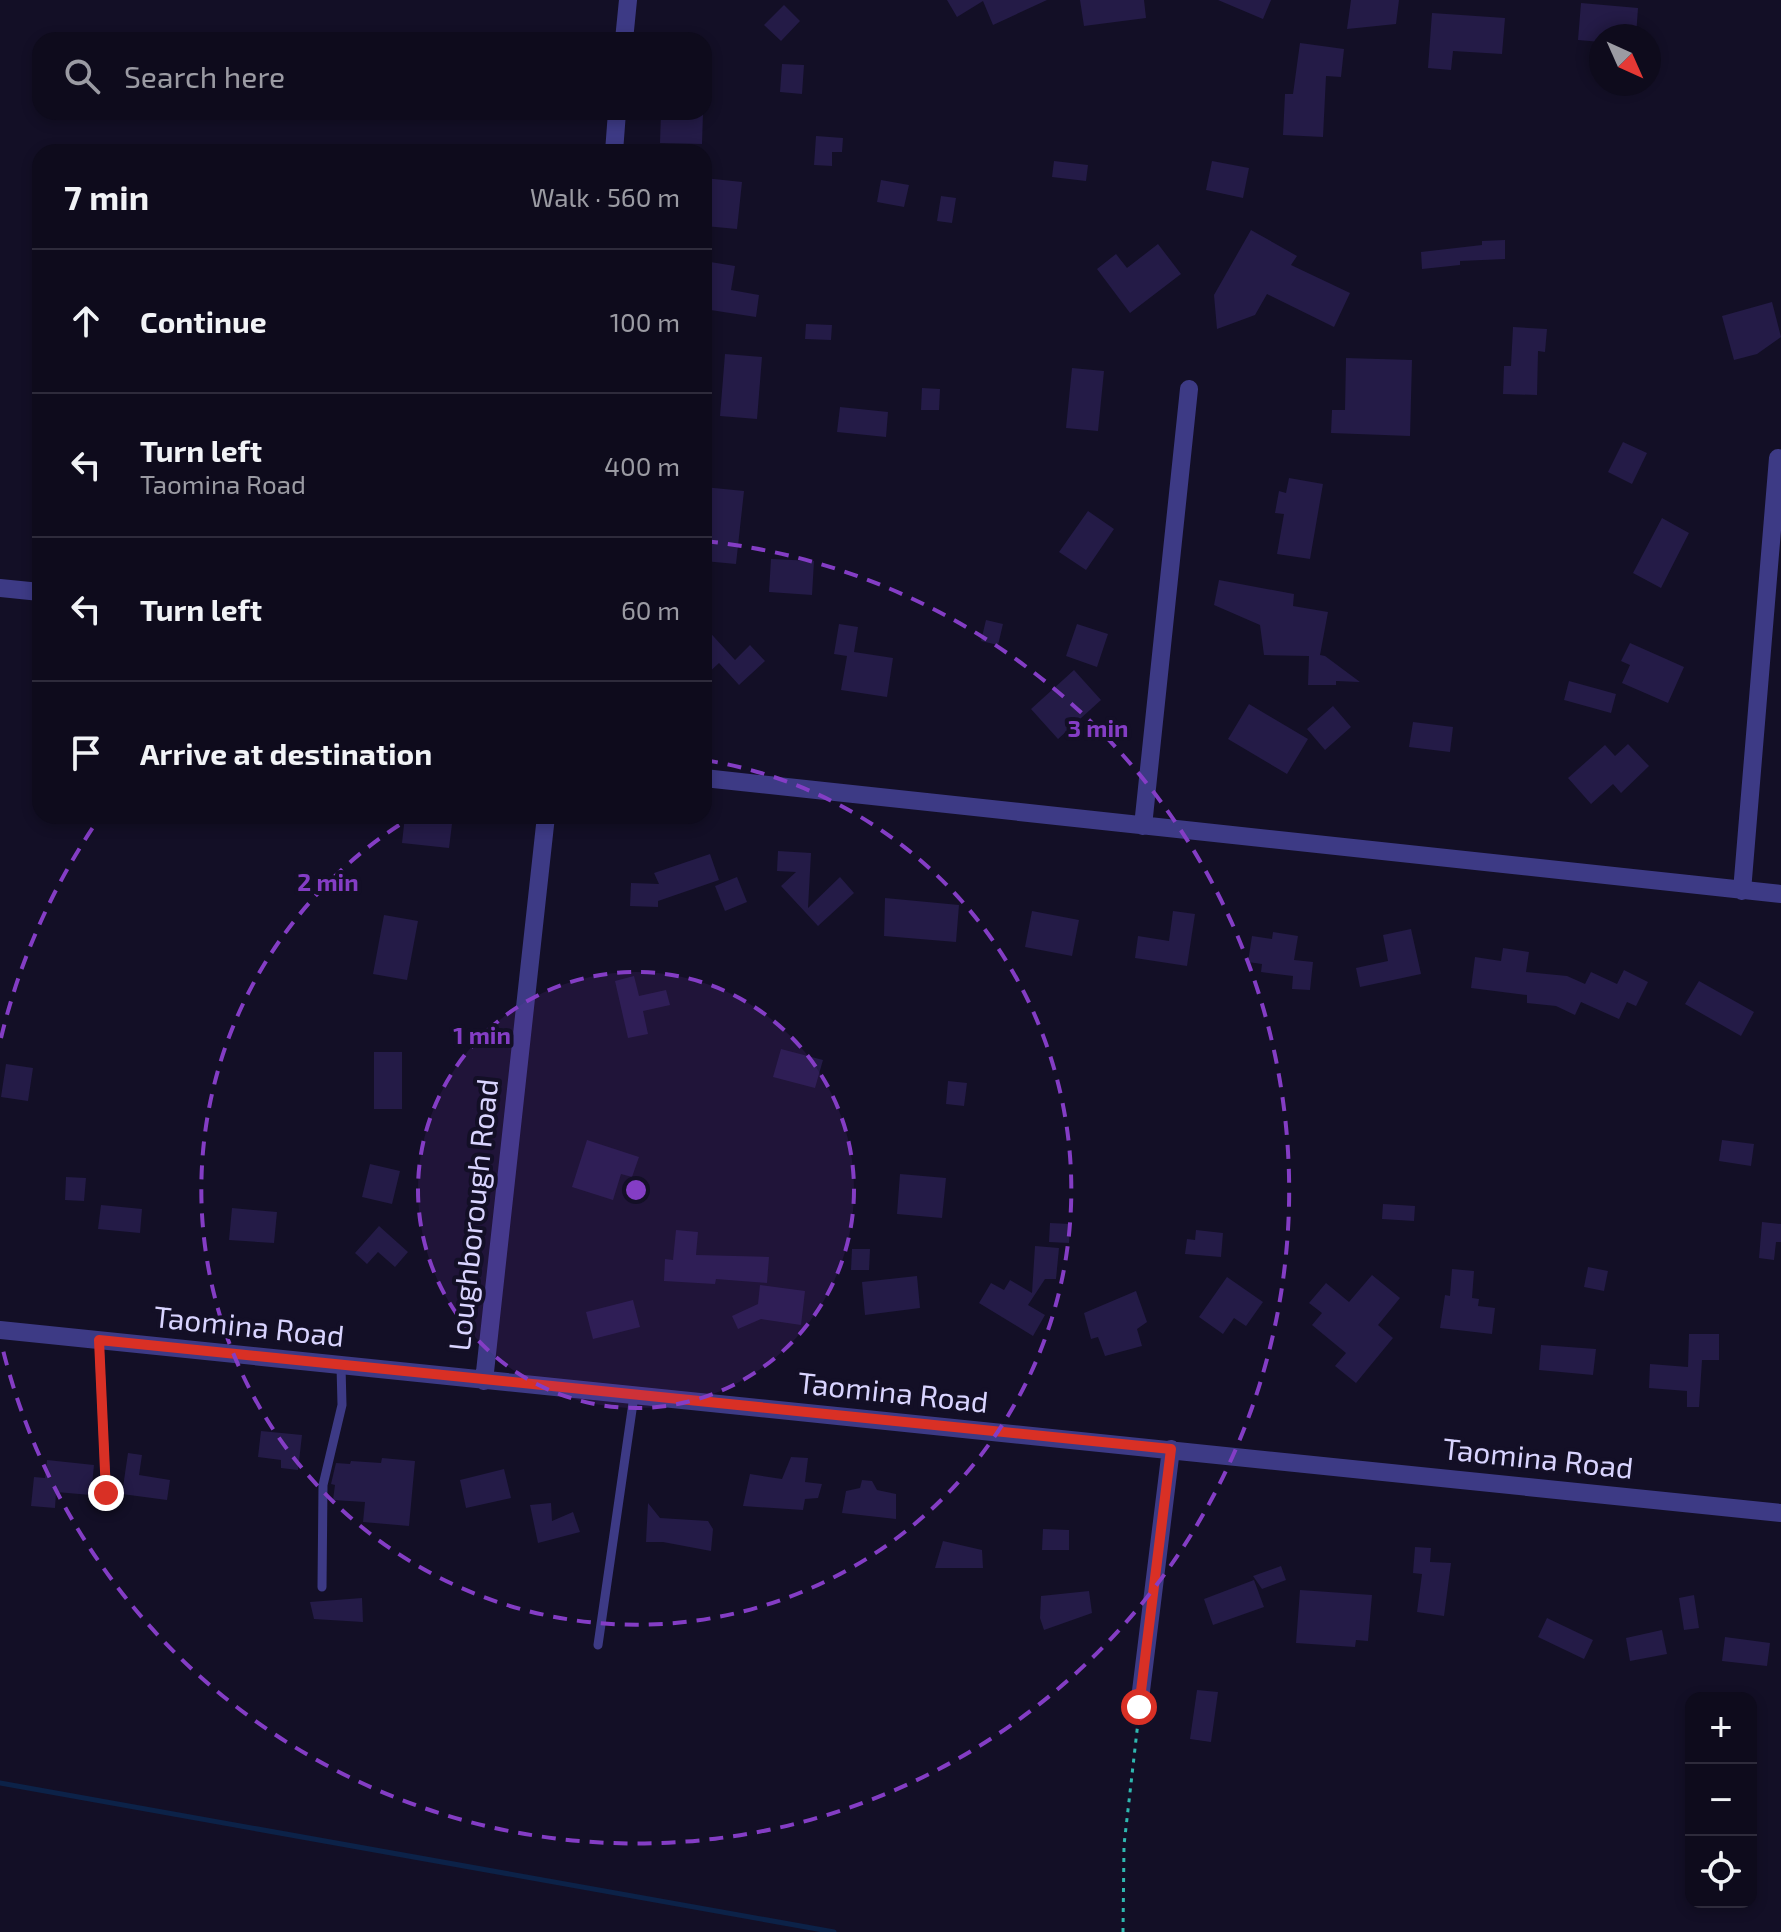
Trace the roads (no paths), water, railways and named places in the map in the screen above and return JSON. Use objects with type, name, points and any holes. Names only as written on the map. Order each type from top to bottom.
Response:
[{"type":"street","points":[[625,32],[628,0]]},
{"type":"street","points":[[615,144],[616,120]]},
{"type":"street","points":[[1143,826],[1189,389]]},
{"type":"street","points":[[1742,891],[1778,458]]},
{"type":"street","points":[[0,588],[32,591]]},
{"type":"street","points":[[712,779],[1781,894]]},
{"type":"street","name":"Loughborough Road","points":[[484,1381],[545,824]]},
{"type":"street","name":"Taomina Road","points":[[0,1330],[1781,1513]]},
{"type":"street","points":[[1139,1707],[1171,1449]]},
{"type":"lane","points":[[99,1340],[106,1493]]},
{"type":"lane","points":[[322,1587],[323,1485],[342,1405],[341,1366]]},
{"type":"lane","points":[[598,1645],[634,1396]]},
{"type":"waterway","points":[[0,1783],[834,1932]]}]
